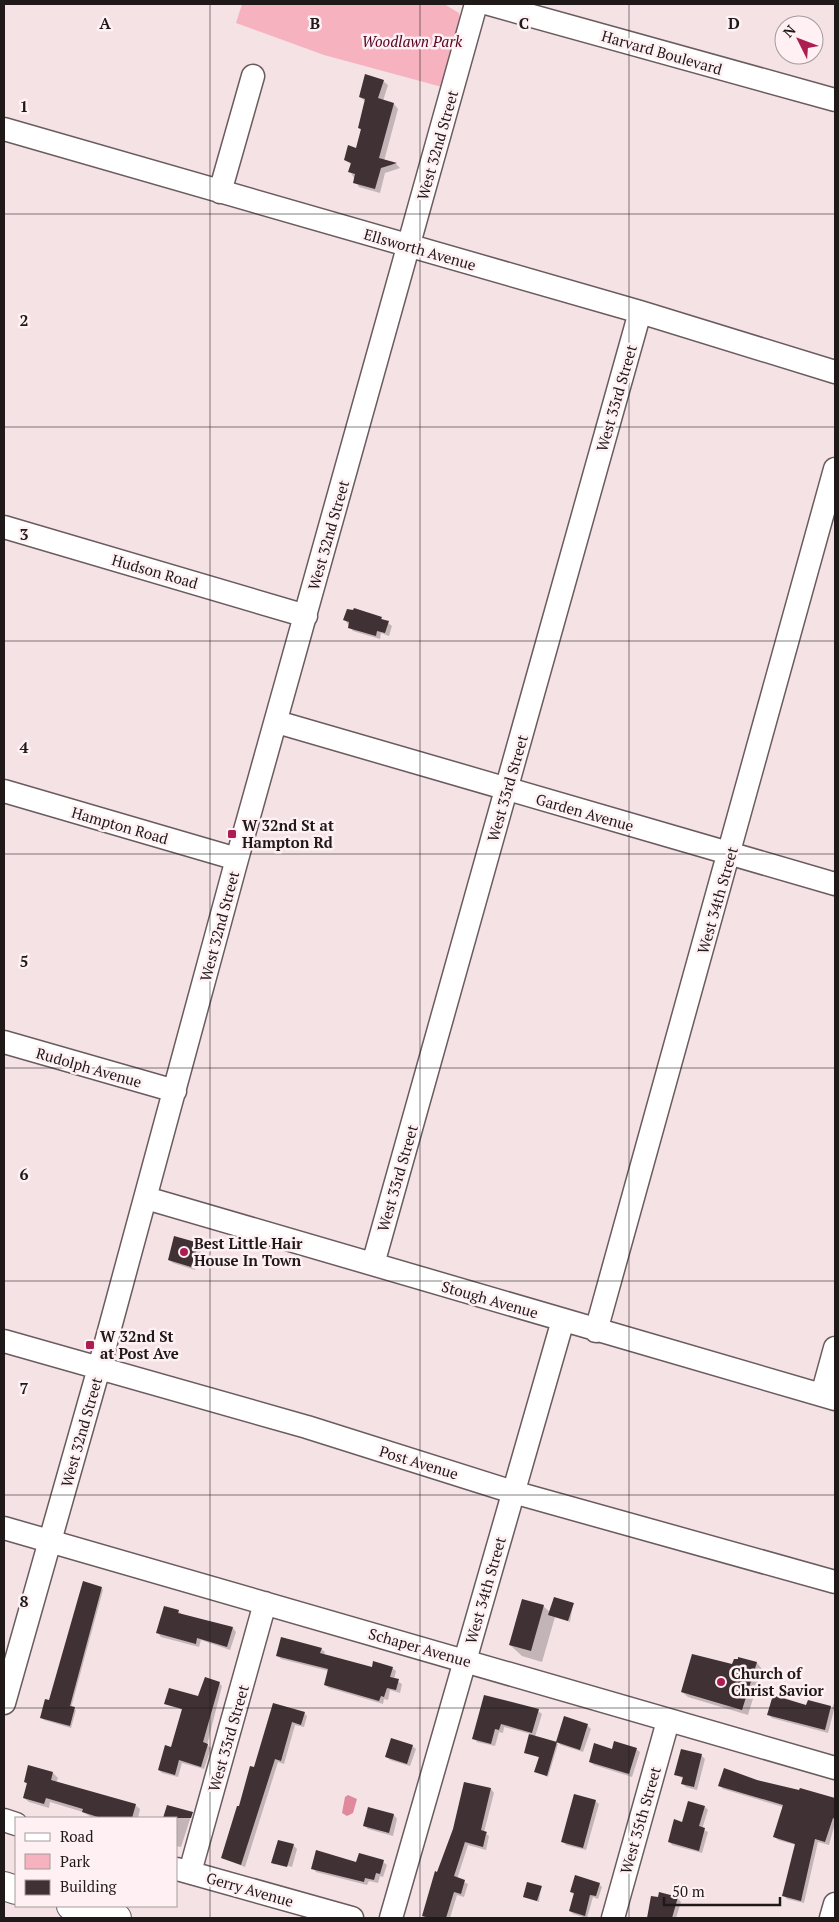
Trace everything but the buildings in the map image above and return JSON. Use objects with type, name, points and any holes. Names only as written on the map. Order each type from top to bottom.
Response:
[{"type":"highway","points":[[75,1907],[117,1918]]},
{"type":"street","name":"West 32nd Street","points":[[4,1703],[49,1540],[100,1368],[237,859],[277,722],[476,4]]},
{"type":"street","name":"Harvard Boulevard","points":[[489,4],[835,100]]},
{"type":"street","points":[[220,192],[253,76]]},
{"type":"street","name":"Ellsworth Avenue","points":[[4,129],[640,312],[835,372]]},
{"type":"street","name":"West 33rd Street","points":[[373,1264],[640,312]]},
{"type":"street","name":"West 34th Street","points":[[596,1331],[835,469]]},
{"type":"street","name":"Hudson Road","points":[[4,527],[306,616]]},
{"type":"street","name":"Garden Avenue","points":[[277,722],[835,884]]},
{"type":"street","name":"Hampton Road","points":[[4,791],[237,859]]},
{"type":"street","name":"Rudolph Avenue","points":[[4,1042],[175,1091]]},
{"type":"street","name":"Stough Avenue","points":[[146,1198],[596,1331],[829,1397]]},
{"type":"street","name":"West 34th Street","points":[[391,1918],[563,1320]]},
{"type":"street","name":"Post Avenue","points":[[4,1341],[307,1427],[513,1492],[835,1582]]},
{"type":"street","points":[[829,1397],[835,1348]]},
{"type":"street","name":"Schaper Avenue","points":[[4,1528],[835,1768]]},
{"type":"street","name":"West 33rd Street","points":[[183,1870],[265,1603]]},
{"type":"street","name":"West 35th Street","points":[[613,1918],[668,1721]]},
{"type":"street","name":"Gerry Avenue","points":[[183,1870],[352,1918]]},
{"type":"street","points":[[831,1918],[835,1904]]},
{"type":"green space","name":"Woodlawn Park","points":[[242,4],[444,4],[459,13],[460,19],[442,87],[324,55],[236,23]]},
{"type":"shaded area","points":[[348,1795],[357,1799],[353,1813],[347,1816],[342,1813],[345,1797]]},
{"type":"place","name":"W 32nd St at Hampton Rd","points":[[232,834]]},
{"type":"place","name":"Best Little Hair House In Town","points":[[184,1252]]},
{"type":"place","name":"W 32nd St at Post Ave","points":[[90,1345]]},
{"type":"place","name":"Church of Christ Savior","points":[[721,1682]]}]
